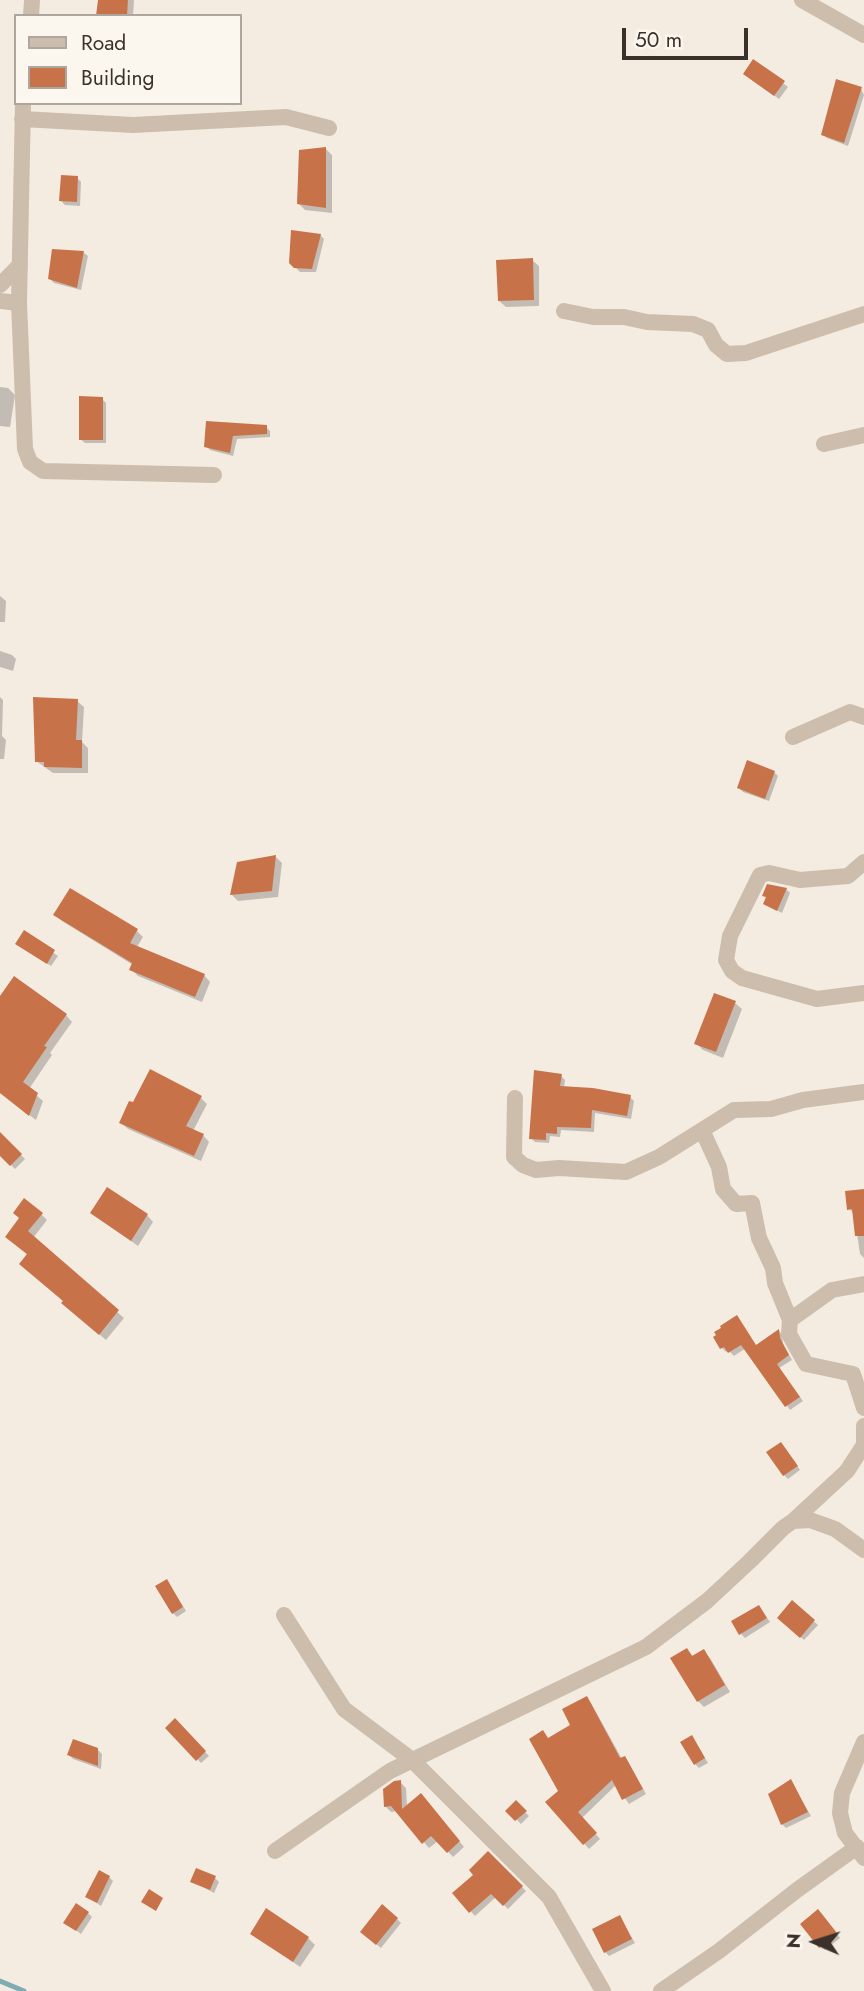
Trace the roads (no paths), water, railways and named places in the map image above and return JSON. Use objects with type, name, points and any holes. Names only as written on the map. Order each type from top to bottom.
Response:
[{"type":"street","points":[[802,0],[864,35]]},
{"type":"street","points":[[214,475],[43,471],[30,462],[25,449],[19,303],[23,111],[133,125],[286,117],[329,128]]},
{"type":"street","points":[[0,285],[20,265]]},
{"type":"street","points":[[0,300],[19,303]]},
{"type":"street","points":[[564,311],[593,317],[624,317],[647,322],[693,324],[708,330],[716,345],[727,354],[746,353],[864,314]]},
{"type":"street","points":[[824,444],[864,435]]},
{"type":"street","points":[[793,737],[850,712],[864,717]]},
{"type":"street","points":[[864,862],[848,876],[800,880],[769,873],[760,875],[730,936],[726,960],[732,971],[742,978],[817,999],[864,993]]},
{"type":"street","points":[[515,1098],[514,1157],[523,1165],[536,1170],[559,1168],[626,1172],[659,1157],[734,1110],[771,1109],[803,1100],[864,1092]]},
{"type":"street","points":[[702,1130],[719,1167],[723,1189],[736,1204],[752,1203],[759,1238],[773,1268],[775,1283],[790,1320],[789,1334],[806,1364],[853,1374],[864,1408]]},
{"type":"street","points":[[790,1320],[832,1290],[864,1283]]},
{"type":"street","points":[[275,1851],[390,1771],[646,1647],[707,1601],[847,1471],[863,1446],[864,1415]]},
{"type":"street","points":[[793,1521],[810,1520],[835,1530],[864,1550]]},
{"type":"street","points":[[284,1615],[344,1709],[412,1760],[550,1897],[603,1991]]},
{"type":"street","points":[[662,1991],[719,1951],[797,1890],[860,1852],[845,1833],[840,1813],[842,1793],[864,1742]]},
{"type":"waterway","points":[[0,1981],[24,1991]]}]
